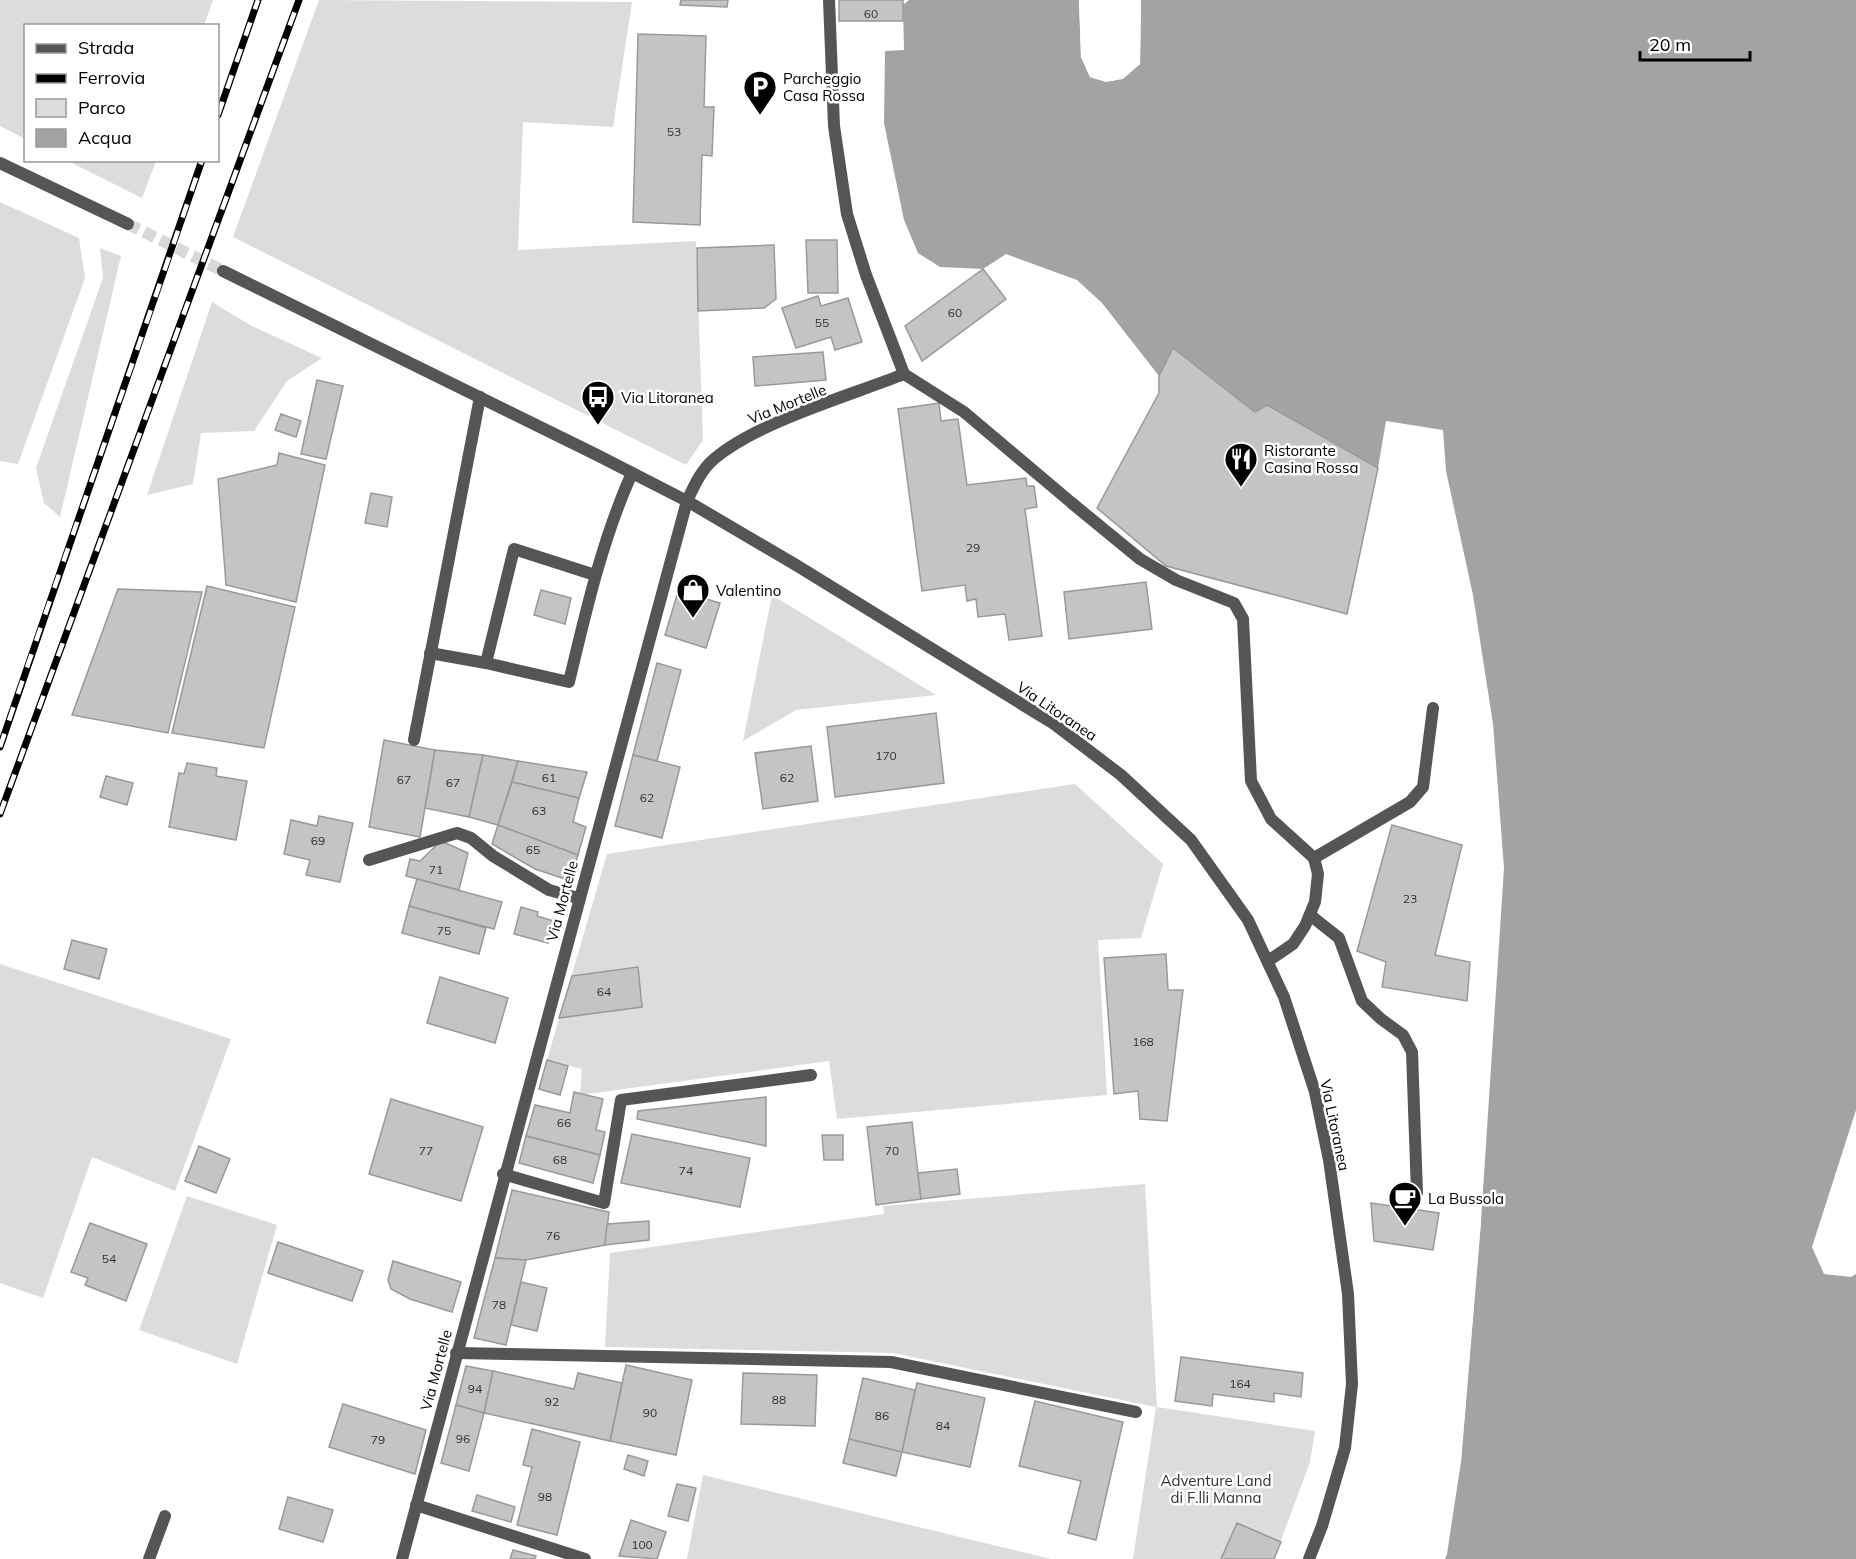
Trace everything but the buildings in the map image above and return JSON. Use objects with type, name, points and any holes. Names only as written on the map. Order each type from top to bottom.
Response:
[{"type":"street","points":[[829,0],[834,126],[847,214],[866,275],[904,374],[964,412],[1140,559],[1176,580],[1234,603],[1243,619],[1251,781],[1271,819],[1314,858],[1318,874],[1315,902],[1310,915],[1293,944],[1268,961]]},
{"type":"street","points":[[0,163],[128,224]]},
{"type":"street","name":"Via Litoranea","points":[[223,271],[687,501],[806,570],[1054,724],[1121,775],[1191,840],[1248,920],[1284,997],[1315,1092],[1329,1160],[1348,1294],[1352,1384],[1345,1448],[1322,1526],[1309,1559]]},
{"type":"street","name":"Via Mortelle","points":[[402,1559],[503,1174],[687,501],[700,476],[714,459],[754,433],[904,374]]},
{"type":"street","points":[[414,740],[480,398]]},
{"type":"street","points":[[430,653],[569,682],[594,575],[616,509],[632,473]]},
{"type":"street","points":[[486,663],[514,549],[594,575]]},
{"type":"street","points":[[1314,858],[1410,802],[1423,787],[1433,708]]},
{"type":"street","points":[[369,860],[457,833],[471,838],[494,856],[549,890],[578,898]]},
{"type":"street","points":[[1310,915],[1340,938],[1362,1001],[1403,1035],[1412,1052],[1417,1193]]},
{"type":"street","points":[[503,1174],[604,1203],[621,1100],[811,1075]]},
{"type":"street","points":[[456,1353],[891,1362],[1136,1412]]},
{"type":"street","points":[[416,1505],[585,1559]]},
{"type":"street","points":[[149,1559],[165,1516]]},
{"type":"green space","points":[[0,0],[213,0],[204,24],[24,24],[24,138],[0,126]]},
{"type":"green space","points":[[319,0],[632,2],[613,127],[523,122],[518,250],[696,241],[703,440],[686,465],[233,237]]},
{"type":"green space","points":[[70,162],[156,162],[142,198]]},
{"type":"green space","points":[[0,202],[79,238],[85,278],[18,464],[0,461]]},
{"type":"green space","points":[[100,248],[121,256],[60,517],[44,503],[36,468],[103,278]]},
{"type":"green space","points":[[212,302],[252,326],[322,358],[287,381],[254,431],[201,433],[193,484],[147,495]]},
{"type":"green space","points":[[772,595],[936,695],[796,710],[743,741]]},
{"type":"green space","points":[[1075,784],[1163,864],[1141,938],[1098,940],[1107,1095],[837,1119],[829,1061],[580,1095],[582,1069],[547,1060],[607,854]]},
{"type":"green space","points":[[0,964],[231,1039],[175,1191],[92,1157],[43,1298],[0,1283]]},
{"type":"green space","name":"Adventure Land di F.lli Manna","points":[[1145,1184],[1157,1407],[1315,1431],[1310,1462],[1274,1559],[1133,1559],[1156,1407],[893,1353],[605,1347],[610,1253],[884,1214],[883,1206]]},
{"type":"green space","points":[[187,1196],[277,1225],[237,1364],[139,1330]]},
{"type":"green space","points":[[703,1475],[1051,1559],[687,1559]]},
{"type":"water","points":[[909,0],[1079,0],[1081,57],[1090,77],[1111,81],[1128,74],[1140,64],[1141,0],[1856,0],[1856,1559],[1445,1559],[1461,1461],[1481,1221],[1504,868],[1493,724],[1473,595],[1446,471],[1443,430],[1386,421],[1378,468],[1267,406],[1255,412],[1173,348],[1159,376],[1102,303],[1077,280],[1006,254],[983,269],[940,267],[918,253],[904,220],[884,123],[885,51],[904,50],[903,5]]},
{"type":"pier","points":[[1079,0],[1082,0],[1084,56],[1092,74],[1106,79],[1121,76],[1137,62],[1138,0],[1141,0],[1140,64],[1123,79],[1106,82],[1090,77],[1081,57]]},
{"type":"pier","points":[[1856,1110],[1856,1274],[1851,1277],[1824,1274],[1812,1247]]},
{"type":"pier","points":[[1478,1220],[1481,1221],[1461,1461],[1447,1554],[1445,1559],[1442,1559],[1458,1460]]},
{"type":"tunnel","points":[[128,224],[223,271]]},
{"type":"railway","points":[[219,112],[258,0]]},
{"type":"railway","points":[[0,814],[299,0]]},
{"type":"railway","points":[[0,747],[201,162]]},
{"type":"place","name":"Parcheggio Casa Rossa","points":[[760,116]]},
{"type":"place","name":"Via Litoranea","points":[[598,426]]},
{"type":"place","name":"Ristorante Casina Rossa","points":[[1241,488]]},
{"type":"place","name":"Valentino","points":[[693,619]]},
{"type":"place","name":"La Bussola","points":[[1405,1227]]}]
